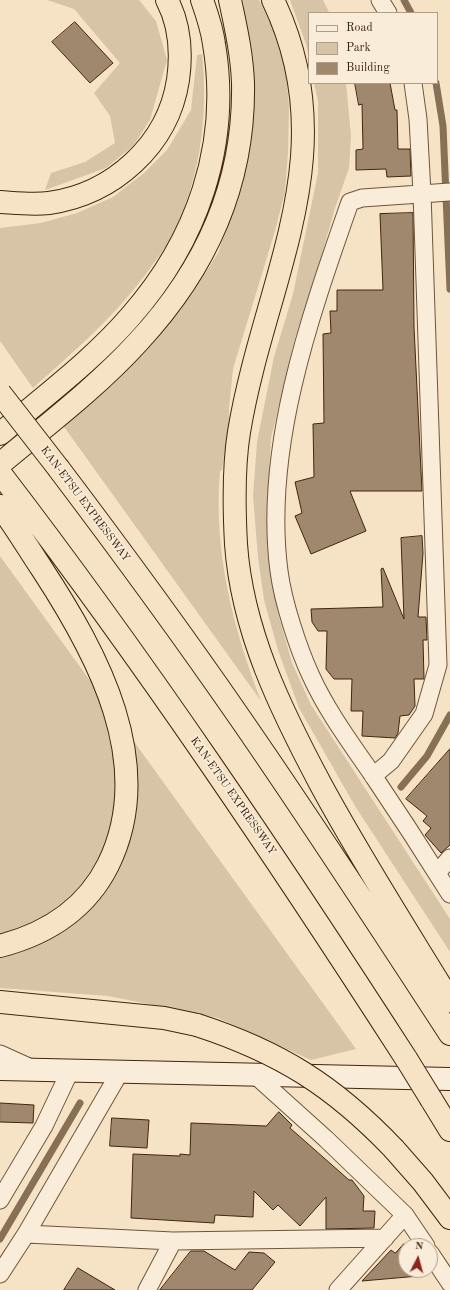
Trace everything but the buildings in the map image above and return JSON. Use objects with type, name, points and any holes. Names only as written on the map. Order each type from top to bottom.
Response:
[{"type":"highway","points":[[0,202],[48,203],[92,190],[113,179],[132,165],[148,149],[161,131],[171,111],[180,69],[181,50],[178,31],[167,0]]},
{"type":"highway","points":[[0,434],[89,358],[130,317],[165,270],[182,243],[205,185],[217,125],[217,67],[214,42],[202,0]]},
{"type":"highway","points":[[0,464],[106,375],[138,343],[184,286],[201,258],[215,229],[233,172],[243,113],[241,53],[230,0]]},
{"type":"highway","points":[[273,0],[293,49],[304,114],[303,149],[300,186],[293,222],[251,377],[239,434],[235,472],[235,509],[237,548],[243,590],[252,629],[267,673],[284,715],[350,837],[450,1001]]},
{"type":"highway","name":"KAN-ETSU EXPRESSWAY","points":[[0,393],[136,572],[240,718],[352,883],[450,1034]]},
{"type":"highway","name":"KAN-ETSU EXPRESSWAY","points":[[0,473],[10,508],[100,607],[203,753],[300,895],[407,1060],[450,1130]]},
{"type":"highway","points":[[0,946],[40,932],[65,918],[84,900],[101,878],[113,854],[122,828],[126,776],[124,746],[119,726],[98,667],[10,508]]},
{"type":"highway","points":[[0,1002],[39,1007],[135,1015],[197,1025],[228,1035],[259,1048],[306,1074],[344,1101],[394,1149],[423,1182],[450,1218]]},
{"type":"street","points":[[380,0],[387,12]]},
{"type":"street","points":[[373,776],[391,761],[424,714],[438,665],[422,193],[418,119],[413,84]]},
{"type":"street","points":[[450,192],[362,198],[350,202],[326,269],[299,361],[290,399],[277,489],[279,572],[299,643],[310,675],[329,712],[373,776],[450,894]]},
{"type":"street","points":[[437,873],[450,858]]},
{"type":"street","points":[[0,1054],[36,1070]]},
{"type":"street","points":[[0,1069],[450,1079]]},
{"type":"street","points":[[0,1200],[44,1126],[70,1071]]},
{"type":"street","points":[[0,1274],[26,1234],[120,1072]]},
{"type":"street","points":[[255,1075],[326,1138],[405,1215],[421,1238]]},
{"type":"street","points":[[338,1290],[405,1215]]},
{"type":"street","points":[[26,1234],[173,1241],[385,1238]]},
{"type":"street","points":[[147,1290],[173,1241]]},
{"type":"street","points":[[438,1265],[450,1283]]},
{"type":"green space","points":[[47,0],[139,0],[156,21],[167,60],[150,120],[133,146],[106,168],[45,190],[51,173],[85,162],[115,143],[110,116],[94,93],[120,63],[74,9]]},
{"type":"green space","points":[[243,0],[259,0],[274,31],[286,71],[289,107],[285,192],[275,231],[233,369],[229,423],[222,470],[220,471],[220,530],[227,588],[242,645],[261,701],[62,424],[97,396],[152,344],[194,290],[218,253],[240,190],[249,140],[248,54]]},
{"type":"green space","points":[[290,0],[323,0],[329,12],[308,12],[308,53]]},
{"type":"green space","points":[[202,54],[204,102],[203,127],[199,151],[188,198],[169,242],[140,282],[112,314],[81,345],[33,388],[0,341],[0,228],[41,223],[77,213],[113,197],[144,173],[167,150],[191,110],[197,55]]},
{"type":"green space","points":[[314,84],[346,84],[351,136],[349,168],[335,208],[317,272],[295,338],[271,438],[268,491],[270,561],[278,613],[292,663],[311,705],[450,919],[450,952],[355,806],[299,708],[278,650],[264,600],[258,557],[253,496],[257,442],[274,357],[293,294],[318,173],[318,101]]},
{"type":"green space","points":[[0,556],[356,1049],[311,1060],[218,1018],[108,996],[0,988]]},
{"type":"waterway","points":[[404,0],[410,12]]},
{"type":"waterway","points":[[436,84],[443,126],[450,289]]},
{"type":"waterway","points":[[401,787],[427,756],[450,715]]},
{"type":"waterway","points":[[0,1239],[80,1103]]}]
